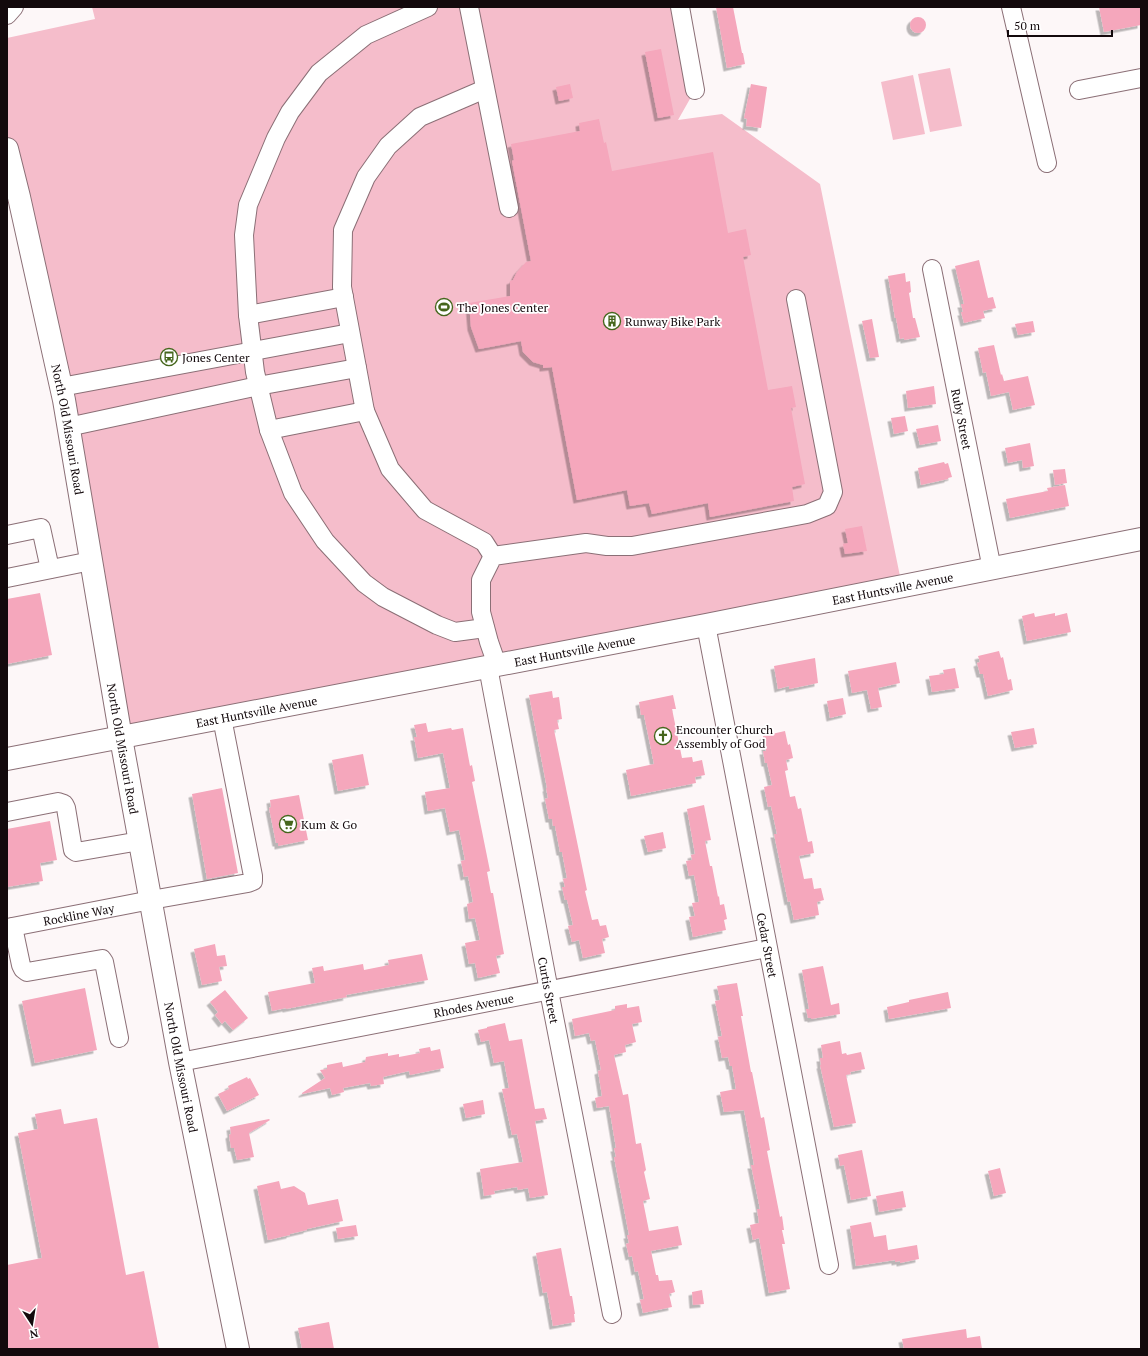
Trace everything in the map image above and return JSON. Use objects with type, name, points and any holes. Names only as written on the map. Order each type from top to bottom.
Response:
[{"type":"main road","name":"North Old Missouri Road","points":[[7,149],[61,387],[121,738],[180,1062],[238,1349]]},
{"type":"main road","name":"East Huntsville Avenue","points":[[7,759],[706,626],[1141,539]]},
{"type":"street","points":[[7,14],[14,7]]},
{"type":"street","points":[[428,7],[366,35],[320,74],[290,112],[276,138],[248,205],[244,235],[248,315],[258,386],[269,430],[292,493],[325,542],[364,583],[383,597],[437,625],[455,632],[485,628]]},
{"type":"street","points":[[469,7],[509,208]]},
{"type":"street","points":[[680,7],[695,90]]},
{"type":"street","points":[[1011,7],[1048,163]]},
{"type":"street","points":[[1079,90],[1141,78]]},
{"type":"street","points":[[485,89],[420,117],[388,146],[366,177],[343,230],[342,286],[365,411],[390,469],[425,510],[484,542],[493,556],[586,542],[607,546],[632,546],[807,514],[827,506],[833,492],[796,299]]},
{"type":"street","name":"Ruby Street","points":[[932,268],[992,569]]},
{"type":"street","points":[[248,315],[344,297]]},
{"type":"street","points":[[61,387],[350,332]]},
{"type":"street","points":[[68,427],[258,386],[357,368]]},
{"type":"street","points":[[269,430],[365,411]]},
{"type":"street","points":[[7,536],[41,528],[50,569]]},
{"type":"street","name":"Curtis Street","points":[[493,556],[481,580],[481,612],[492,666],[549,991],[612,1314]]},
{"type":"street","points":[[7,578],[91,561]]},
{"type":"street","name":"Cedar Street","points":[[706,626],[829,1265]]},
{"type":"street","name":"Rockline Way","points":[[10,928],[151,900],[248,884],[253,881],[222,718]]},
{"type":"street","points":[[7,812],[58,802],[64,804],[73,850],[76,852],[140,841]]},
{"type":"street","points":[[10,928],[21,965],[27,972],[102,959],[104,962],[118,1038]]},
{"type":"street","name":"Rhodes Avenue","points":[[180,1062],[767,948]]},
{"type":"shaded area","name":"The Jones Center","points":[[92,7],[680,7],[695,90],[678,120],[722,114],[820,184],[902,586],[121,738],[7,149],[7,38],[95,19]]},
{"type":"shaded area","points":[[950,68],[962,126],[930,132],[918,74]]},
{"type":"shaded area","points":[[913,75],[925,134],[893,140],[881,82]]},
{"type":"building","points":[[716,7],[733,7],[745,64],[727,68]]},
{"type":"building","points":[[1099,7],[1141,7],[1141,25],[1104,32]]},
{"type":"building","points":[[918,17],[924,19],[926,25],[924,31],[918,33],[912,31],[910,25],[912,19]]},
{"type":"building","points":[[661,49],[674,115],[658,118],[645,52]]},
{"type":"building","points":[[570,84],[573,98],[559,101],[556,87]]},
{"type":"building","points":[[751,84],[767,87],[761,128],[746,126],[747,119],[744,118]]},
{"type":"building","name":"Runway Bike Park","points":[[599,119],[604,143],[606,142],[612,171],[713,152],[728,233],[746,229],[751,255],[743,257],[768,390],[792,386],[796,407],[791,408],[805,484],[792,487],[794,501],[710,517],[708,503],[652,514],[649,503],[630,506],[627,490],[577,500],[552,367],[543,368],[543,365],[533,362],[523,352],[521,341],[479,349],[471,327],[469,303],[510,296],[510,281],[513,280],[517,272],[526,262],[531,261],[512,161],[514,160],[511,144],[580,131],[579,123]]},
{"type":"building","points":[[979,260],[988,298],[993,297],[996,308],[983,311],[985,318],[964,323],[961,312],[963,312],[961,304],[964,304],[955,266]]},
{"type":"building","points":[[905,273],[906,282],[910,281],[911,292],[909,293],[913,318],[915,318],[920,337],[904,340],[904,338],[900,339],[888,276]]},
{"type":"building","points":[[872,319],[879,357],[870,358],[862,321]]},
{"type":"building","points":[[1033,321],[1035,332],[1018,335],[1015,324]]},
{"type":"building","points":[[994,345],[1001,375],[1002,374],[1004,381],[1028,376],[1035,405],[1013,410],[1009,392],[991,396],[986,372],[983,373],[978,348]]},
{"type":"building","points":[[934,386],[936,404],[908,408],[906,391]]},
{"type":"building","points":[[905,416],[908,431],[894,434],[891,418]]},
{"type":"building","points":[[938,425],[941,441],[920,445],[916,429]]},
{"type":"building","points":[[1030,443],[1034,466],[1023,468],[1022,460],[1008,463],[1005,448]]},
{"type":"building","points":[[944,462],[945,464],[948,463],[952,477],[921,485],[918,468]]},
{"type":"building","points":[[1065,469],[1067,483],[1055,485],[1053,470]]},
{"type":"building","points":[[1065,485],[1069,506],[1010,518],[1006,499],[1048,491],[1047,488]]},
{"type":"building","points":[[862,526],[867,551],[845,554],[843,544],[848,543],[845,529]]},
{"type":"building","points":[[40,593],[52,655],[7,664],[7,599]]},
{"type":"building","points":[[1034,613],[1035,617],[1055,613],[1055,616],[1067,613],[1071,632],[1027,641],[1022,616]]},
{"type":"building","points":[[999,651],[1001,658],[1003,657],[1008,680],[1011,679],[1013,690],[988,696],[983,674],[980,674],[977,663],[980,662],[978,656]]},
{"type":"building","points":[[815,658],[818,683],[789,689],[789,686],[778,689],[774,666]]},
{"type":"building","points":[[896,662],[900,683],[878,688],[882,707],[871,709],[867,690],[852,693],[848,671]]},
{"type":"building","points":[[955,668],[959,688],[932,692],[929,676],[944,674],[943,670]]},
{"type":"building","points":[[552,691],[553,698],[559,697],[562,719],[557,720],[559,729],[554,730],[587,890],[585,891],[592,920],[598,919],[600,926],[606,925],[609,937],[602,939],[605,953],[583,958],[579,940],[572,942],[568,926],[573,925],[562,887],[565,887],[563,879],[567,878],[555,826],[553,826],[552,819],[549,819],[545,799],[548,798],[547,788],[529,695]]},
{"type":"building","name":"Encounter Church Assembly of God","points":[[673,695],[676,709],[672,709],[682,758],[692,757],[693,762],[702,760],[705,775],[695,777],[696,783],[631,796],[626,770],[654,764],[644,715],[641,715],[639,702]]},
{"type":"building","points":[[843,698],[846,714],[830,718],[827,701]]},
{"type":"building","points":[[426,723],[428,732],[451,728],[452,730],[463,728],[470,766],[472,765],[475,781],[472,782],[490,871],[487,872],[491,893],[493,893],[504,954],[496,956],[500,973],[478,978],[475,963],[469,964],[465,943],[480,940],[475,918],[469,919],[467,904],[473,902],[468,876],[464,877],[461,861],[465,860],[459,830],[450,832],[445,808],[428,811],[425,792],[450,788],[443,753],[418,758],[414,737],[417,737],[414,725]]},
{"type":"building","points":[[1034,728],[1037,744],[1015,748],[1011,732]]},
{"type":"building","points":[[785,731],[793,758],[786,760],[788,770],[785,771],[790,797],[795,796],[798,809],[801,808],[808,842],[812,841],[814,853],[799,856],[804,879],[812,878],[814,889],[821,888],[824,900],[817,902],[819,915],[794,920],[790,901],[788,902],[774,834],[777,834],[771,806],[768,807],[764,787],[772,785],[767,763],[765,763],[763,751],[766,751],[763,736]]},
{"type":"building","points":[[363,754],[369,785],[338,791],[332,760]]},
{"type":"building","points":[[222,788],[238,873],[207,879],[192,794]]},
{"type":"building","name":"Kum & Go","points":[[299,795],[308,840],[278,846],[278,843],[276,843],[269,808],[271,807],[270,800]]},
{"type":"building","points":[[704,805],[711,840],[705,841],[710,866],[712,866],[720,905],[724,904],[727,919],[724,920],[726,930],[693,937],[689,917],[695,916],[692,903],[699,902],[694,875],[689,876],[686,861],[692,860],[691,855],[695,854],[687,809]]},
{"type":"building","points":[[50,821],[57,860],[40,863],[43,881],[7,887],[7,829]]},
{"type":"building","points":[[663,832],[666,848],[648,852],[644,836]]},
{"type":"building","points":[[215,944],[217,956],[225,955],[227,966],[219,967],[222,981],[202,985],[194,949]]},
{"type":"building","points":[[422,954],[428,980],[346,995],[347,997],[272,1011],[268,992],[315,983],[312,968],[323,966],[324,971],[363,964],[364,970],[389,965],[388,960]]},
{"type":"building","points":[[823,966],[831,1005],[839,1003],[840,1014],[811,1019],[808,1018],[806,1009],[809,1009],[802,970]]},
{"type":"building","points":[[737,983],[751,1072],[761,1118],[764,1117],[770,1150],[767,1151],[784,1230],[782,1230],[785,1244],[782,1244],[790,1289],[769,1293],[759,1238],[753,1240],[750,1225],[759,1223],[757,1209],[760,1209],[751,1165],[754,1165],[744,1110],[724,1112],[720,1092],[736,1089],[732,1066],[730,1066],[728,1057],[722,1058],[718,1037],[722,1036],[715,1001],[720,1000],[717,986]]},
{"type":"building","points":[[85,988],[97,1050],[35,1063],[22,1001]]},
{"type":"building","points":[[225,990],[248,1018],[233,1030],[225,1021],[222,1024],[215,1015],[218,1012],[210,1002]]},
{"type":"building","points":[[948,992],[951,1008],[889,1019],[887,1007],[909,1002],[909,1000]]},
{"type":"building","points":[[627,1004],[627,1008],[639,1006],[642,1022],[632,1024],[636,1042],[625,1045],[626,1052],[614,1055],[623,1095],[628,1094],[636,1144],[641,1143],[646,1170],[644,1172],[650,1199],[643,1201],[649,1231],[678,1226],[682,1245],[651,1251],[656,1275],[658,1275],[659,1281],[672,1280],[675,1292],[669,1294],[672,1307],[643,1313],[640,1300],[644,1299],[638,1271],[635,1272],[632,1256],[629,1257],[626,1244],[629,1243],[627,1235],[629,1235],[614,1157],[616,1157],[614,1148],[616,1148],[609,1106],[597,1108],[595,1098],[602,1096],[598,1071],[601,1070],[595,1040],[591,1041],[589,1033],[575,1036],[572,1019],[615,1010],[615,1006]]},
{"type":"building","points":[[505,1023],[509,1041],[522,1039],[535,1109],[544,1108],[547,1119],[535,1121],[548,1195],[530,1198],[528,1188],[518,1190],[517,1187],[494,1191],[495,1194],[484,1196],[480,1169],[523,1162],[517,1134],[512,1135],[502,1089],[509,1088],[504,1061],[494,1063],[489,1040],[481,1042],[478,1030]]},
{"type":"building","points":[[840,1041],[842,1054],[846,1053],[847,1055],[861,1052],[865,1069],[850,1072],[851,1074],[846,1075],[856,1123],[834,1127],[820,1065],[820,1058],[823,1058],[821,1045]]},
{"type":"building","points":[[430,1047],[431,1051],[440,1049],[444,1068],[410,1075],[409,1071],[383,1077],[384,1084],[371,1086],[370,1083],[343,1088],[344,1092],[332,1095],[330,1088],[302,1094],[325,1078],[320,1070],[327,1069],[327,1065],[342,1062],[343,1067],[365,1062],[366,1057],[388,1053],[388,1056],[399,1054],[399,1057],[420,1053],[419,1049]]},
{"type":"building","points":[[247,1077],[248,1079],[250,1078],[259,1095],[227,1111],[218,1094],[229,1089],[228,1086]]},
{"type":"building","points":[[483,1100],[485,1114],[466,1118],[463,1104]]},
{"type":"building","points":[[61,1109],[64,1124],[97,1118],[126,1275],[144,1271],[159,1349],[7,1349],[7,1265],[42,1258],[18,1133],[38,1129],[35,1114]]},
{"type":"building","points":[[270,1120],[249,1133],[254,1157],[237,1160],[234,1148],[231,1148],[229,1135],[231,1134],[230,1127]]},
{"type":"building","points":[[862,1150],[871,1196],[851,1200],[844,1165],[840,1166],[838,1155]]},
{"type":"building","points":[[1000,1168],[1006,1193],[994,1196],[988,1171]]},
{"type":"building","points":[[279,1181],[281,1189],[294,1186],[305,1193],[308,1205],[338,1199],[343,1221],[268,1240],[257,1186]]},
{"type":"building","points":[[903,1191],[906,1207],[879,1212],[876,1196]]},
{"type":"building","points":[[871,1222],[874,1237],[886,1235],[888,1250],[917,1245],[919,1259],[900,1263],[900,1261],[895,1262],[895,1260],[856,1266],[850,1226]]},
{"type":"building","points":[[356,1225],[358,1236],[338,1239],[336,1228]]},
{"type":"building","points":[[561,1248],[570,1296],[572,1296],[575,1322],[553,1326],[547,1292],[543,1293],[536,1253]]},
{"type":"building","points":[[702,1290],[704,1304],[693,1305],[692,1292]]},
{"type":"building","points":[[329,1322],[334,1349],[302,1349],[298,1328]]},
{"type":"building","points":[[966,1329],[967,1338],[980,1336],[982,1349],[904,1349],[902,1339]]},
{"type":"place","name":"The Jones Center","points":[[444,307]]},
{"type":"place","name":"Runway Bike Park","points":[[612,321]]},
{"type":"place","name":"Jones Center","points":[[169,357]]},
{"type":"place","name":"Encounter Church Assembly of God","points":[[663,736]]},
{"type":"place","name":"Kum & Go","points":[[288,824]]}]
